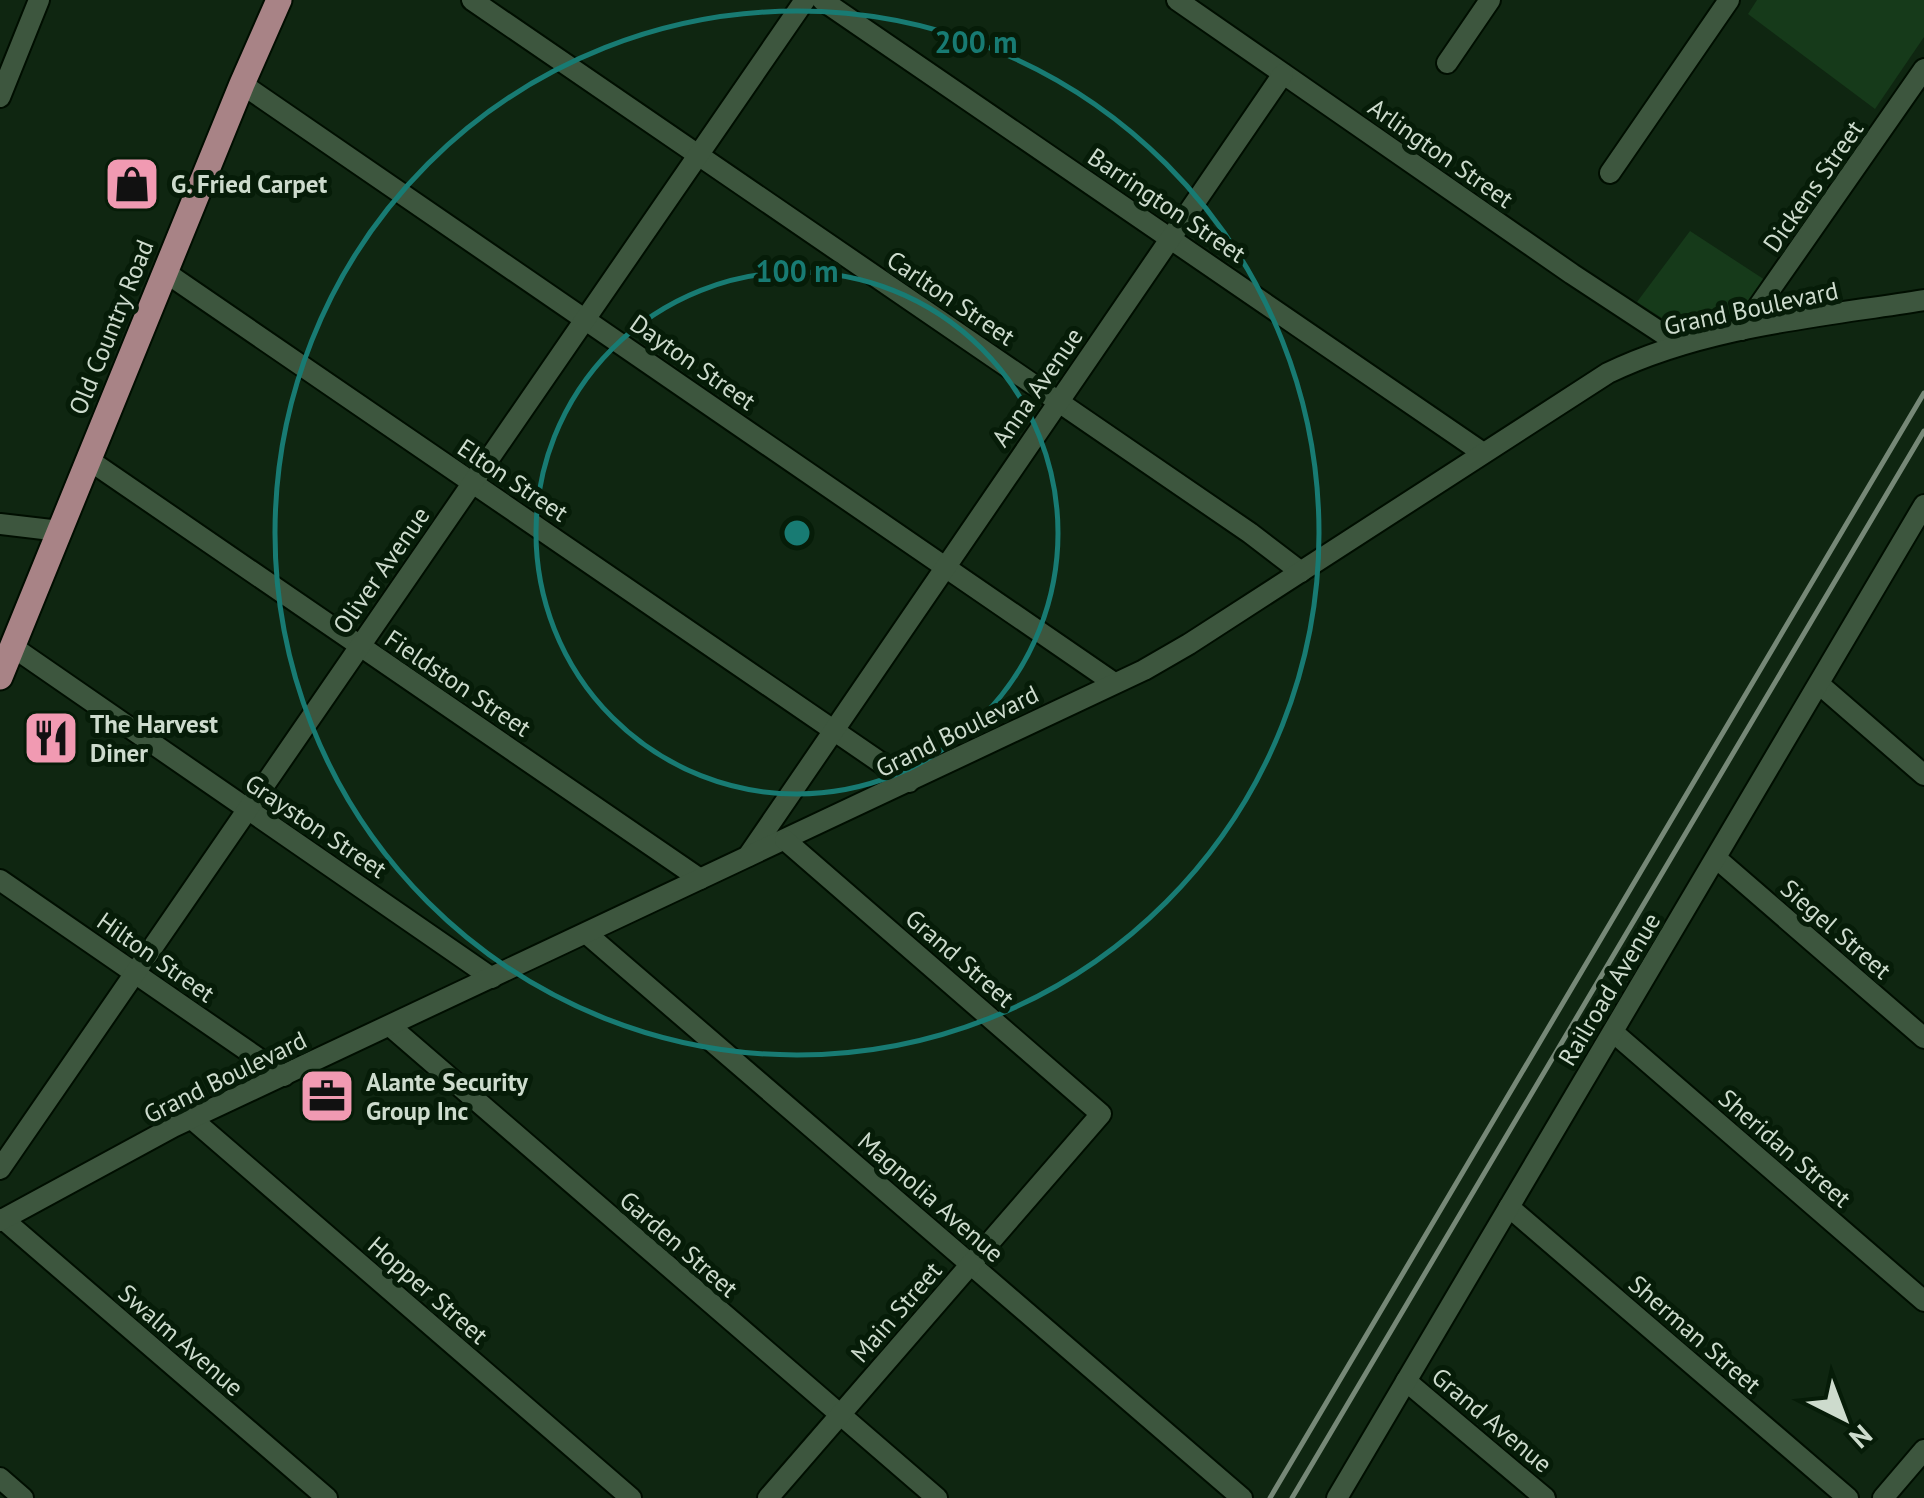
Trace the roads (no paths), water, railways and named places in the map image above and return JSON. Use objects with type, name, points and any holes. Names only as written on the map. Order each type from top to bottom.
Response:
[{"type":"main road","name":"Old Country Road","points":[[0,677],[279,0]]},
{"type":"street","points":[[0,96],[39,0]]},
{"type":"street","name":"Carlton Street","points":[[472,0],[1250,533],[1301,572]]},
{"type":"street","name":"Oliver Avenue","points":[[0,1169],[805,0]]},
{"type":"street","name":"Barrington Street","points":[[822,0],[1483,453]]},
{"type":"street","name":"Arlington Street","points":[[1176,0],[1680,345]]},
{"type":"street","points":[[1447,63],[1490,0]]},
{"type":"street","points":[[1610,173],[1729,0]]},
{"type":"street","name":"Dickens Street","points":[[1742,330],[1924,68]]},
{"type":"street","name":"Anna Avenue","points":[[746,859],[1282,74]]},
{"type":"street","name":"Dayton Street","points":[[242,84],[1114,683]]},
{"type":"street","name":"Elton Street","points":[[166,272],[832,729]]},
{"type":"street","name":"Grand Boulevard","points":[[1,1220],[173,1127],[909,782],[1189,644],[1608,373],[1680,345],[1742,330],[1924,300]]},
{"type":"street","name":"Fieldston Street","points":[[89,460],[700,879]]},
{"type":"street","name":"Railroad Avenue","points":[[1337,1498],[1923,509]]},
{"type":"street","points":[[0,524],[60,531]]},
{"type":"street","name":"Grayston Street","points":[[13,647],[492,978]]},
{"type":"street","points":[[1819,684],[1924,775]]},
{"type":"street","points":[[832,729],[909,782]]},
{"type":"street","name":"Grand Street","points":[[785,840],[1101,1114]]},
{"type":"street","name":"Siegel Street","points":[[1716,858],[1924,1038]]},
{"type":"street","name":"Hilton Street","points":[[0,880],[284,1076]]},
{"type":"street","name":"Magnolia Avenue","points":[[587,934],[1242,1498]]},
{"type":"street","name":"Garden Street","points":[[390,1026],[936,1498]]},
{"type":"street","name":"Sheridan Street","points":[[1613,1032],[1924,1301]]},
{"type":"street","name":"Main Street","points":[[768,1498],[1101,1114]]},
{"type":"street","name":"Hopper Street","points":[[192,1119],[631,1498]]},
{"type":"street","name":"Sherman Street","points":[[1509,1206],[1848,1498]]},
{"type":"street","name":"Swalm Avenue","points":[[1,1220],[326,1498]]},
{"type":"street","name":"Grand Avenue","points":[[1406,1381],[1545,1498]]},
{"type":"street","points":[[1883,1498],[1924,1450]]},
{"type":"street","points":[[0,1478],[23,1498]]},
{"type":"railway","points":[[1270,1498],[1924,393]]},
{"type":"railway","points":[[1292,1498],[1924,431]]},
{"type":"place","name":"G. Fried Carpet","points":[[132,184]]},
{"type":"place","name":"The Harvest Diner","points":[[51,738]]},
{"type":"place","name":"Alante Security Group Inc","points":[[327,1096]]}]
